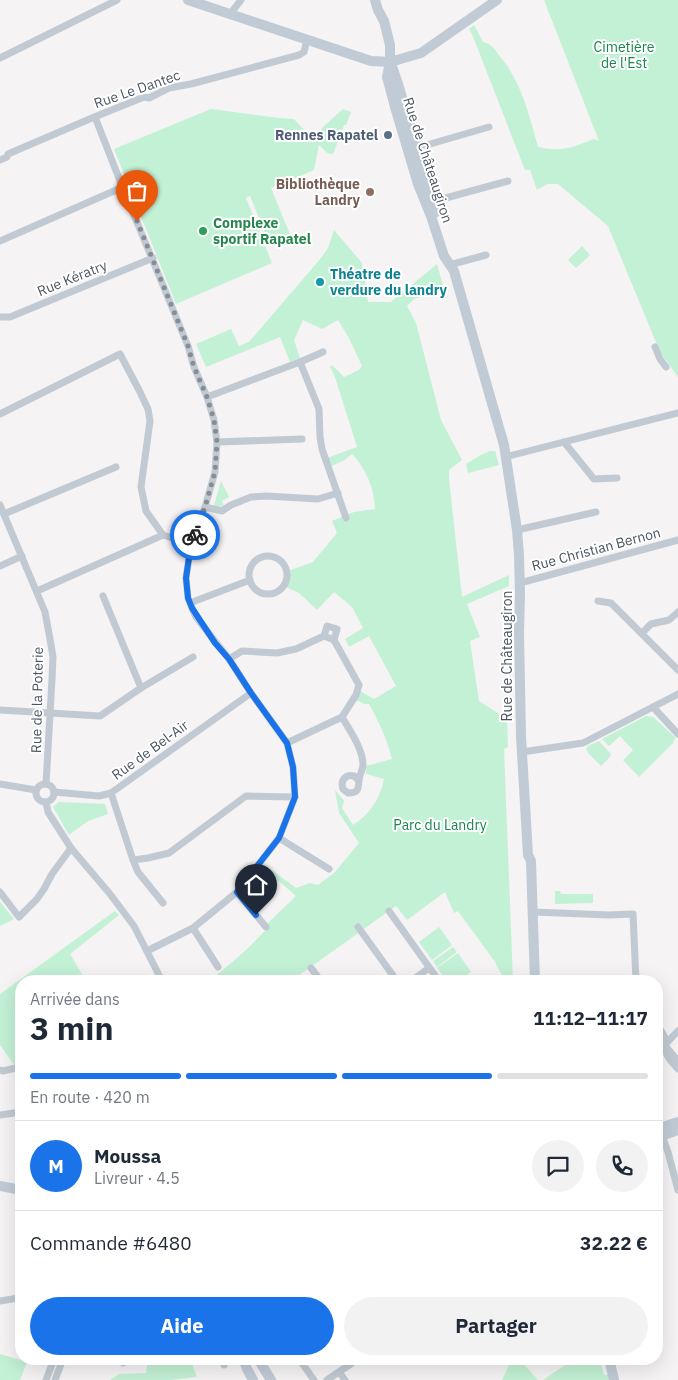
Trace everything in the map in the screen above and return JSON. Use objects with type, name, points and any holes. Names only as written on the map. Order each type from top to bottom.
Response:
[{"type":"main road","points":[[188,0],[371,61],[390,62],[421,53],[497,0]]},
{"type":"main road","name":"Rue de Châteaugiron","points":[[377,5],[384,48],[390,62],[387,77],[449,257],[449,266],[454,271],[506,457],[519,555],[522,752],[533,912],[535,975]]},
{"type":"main road","name":"Rue de Châteaugiron","points":[[528,855],[526,861],[530,975]]},
{"type":"main road","points":[[663,1131],[678,1122]]},
{"type":"main road","points":[[663,1133],[678,1130]]},
{"type":"main road","points":[[0,1186],[15,1189]]},
{"type":"main road","points":[[245,1365],[253,1380]]},
{"type":"main road","points":[[262,1365],[272,1380]]},
{"type":"main road","points":[[610,1365],[614,1380]]},
{"type":"street","points":[[0,58],[117,0]]},
{"type":"street","points":[[230,14],[241,0]]},
{"type":"street","name":"Rue Le Dantec","points":[[0,160],[7,157],[8,154],[144,97],[149,98],[169,88],[299,56],[304,52],[307,40]]},
{"type":"street","points":[[95,117],[174,310],[214,420],[217,442],[215,472],[205,507],[191,544],[186,578],[190,603],[196,617],[229,659],[287,743],[293,767],[295,797],[279,838],[237,892],[193,928],[147,951]]},
{"type":"street","points":[[413,149],[489,127]]},
{"type":"street","points":[[429,203],[508,181]]},
{"type":"street","points":[[0,241],[123,188]]},
{"type":"street","points":[[449,266],[486,255]]},
{"type":"street","name":"Rue Kératry","points":[[0,318],[10,317],[153,258]]},
{"type":"street","points":[[655,347],[666,367]]},
{"type":"street","points":[[207,397],[323,352]]},
{"type":"street","points":[[0,414],[120,354],[140,390],[150,421],[141,487],[146,511],[163,535],[191,544]]},
{"type":"street","points":[[300,362],[319,409],[322,450],[346,518]]},
{"type":"street","points":[[506,457],[678,413]]},
{"type":"street","points":[[217,442],[302,439]]},
{"type":"street","points":[[564,442],[594,479],[617,478]]},
{"type":"street","points":[[4,514],[116,467]]},
{"type":"street","points":[[205,507],[222,511],[250,497],[318,499],[338,493]]},
{"type":"street","name":"Rue de la Poterie","points":[[0,505],[45,612],[53,657],[46,784]]},
{"type":"street","points":[[517,530],[596,512]]},
{"type":"street","points":[[37,592],[163,535]]},
{"type":"street","name":"Rue Christian Bernon","points":[[520,583],[678,540]]},
{"type":"street","points":[[0,566],[22,556]]},
{"type":"street","points":[[262,557],[276,557],[285,564],[288,579],[284,587],[278,592],[266,594],[259,592],[253,587],[250,580],[251,566],[262,557]]},
{"type":"street","points":[[190,603],[250,580]]},
{"type":"street","points":[[103,596],[142,688]]},
{"type":"street","points":[[598,601],[611,602],[678,670]]},
{"type":"street","points":[[642,633],[651,624],[669,620],[678,612]]},
{"type":"street","points":[[229,659],[242,651],[277,653],[296,648],[324,636],[328,626],[337,629],[334,640]]},
{"type":"street","points":[[287,743],[342,717],[356,695],[359,685],[334,640],[324,636]]},
{"type":"street","points":[[0,710],[100,716],[193,657]]},
{"type":"street","name":"Rue de Bel-Air","points":[[54,792],[99,796],[112,793],[251,693]]},
{"type":"street","points":[[522,752],[583,744],[678,694]]},
{"type":"street","points":[[653,707],[678,734]]},
{"type":"street","points":[[342,717],[356,742],[363,762],[359,781]]},
{"type":"street","points":[[0,784],[36,790]]},
{"type":"street","points":[[46,784],[54,792],[51,800],[46,802],[40,801],[36,796],[36,790],[41,785],[46,784]]},
{"type":"street","points":[[112,793],[138,872],[163,903]]},
{"type":"street","points":[[133,860],[169,853],[246,796],[295,797]]},
{"type":"street","points":[[46,802],[48,812],[71,848],[128,917],[159,975]]},
{"type":"street","points":[[279,838],[329,869]]},
{"type":"street","points":[[0,892],[19,917],[41,894],[52,874],[71,848]]},
{"type":"street","points":[[237,892],[266,926]]},
{"type":"street","points":[[389,911],[434,975]]},
{"type":"street","points":[[533,912],[633,914],[636,975]]},
{"type":"street","points":[[358,927],[393,975]]},
{"type":"street","points":[[193,928],[218,967]]},
{"type":"street","points":[[311,968],[316,975]]},
{"type":"street","points":[[419,975],[429,968]]},
{"type":"street","points":[[663,1047],[678,1031]]},
{"type":"street","points":[[663,1037],[678,1061]]},
{"type":"street","points":[[666,1044],[668,1056],[678,1069]]},
{"type":"street","points":[[0,1070],[15,1068]]},
{"type":"street","points":[[0,1115],[15,1113]]},
{"type":"street","points":[[663,1143],[668,1152],[678,1190]]},
{"type":"street","points":[[0,1301],[15,1298]]},
{"type":"street","points":[[46,1380],[52,1365]]},
{"type":"street","points":[[55,1380],[61,1365]]},
{"type":"street","points":[[303,1365],[314,1380]]},
{"type":"street","points":[[328,1380],[349,1365]]},
{"type":"street","points":[[339,1372],[345,1380]]},
{"type":"green space","name":"Cimetière de l'Est","points":[[544,0],[678,0],[678,377],[660,352],[608,226],[558,184],[547,184],[537,190],[530,170],[525,170],[469,29],[474,25],[483,42],[488,43],[493,48],[513,75],[523,98],[538,147],[560,149],[573,147],[594,139],[599,141]]},
{"type":"green space","name":"Complexe sportif Rapatel","points":[[211,109],[294,119],[313,140],[323,127],[343,109],[351,112],[333,154],[327,153],[319,145],[314,170],[271,188],[291,237],[270,245],[250,196],[246,198],[272,263],[176,304],[114,149]]},
{"type":"green space","name":"Parc du Landry","points":[[334,230],[362,263],[368,302],[391,302],[437,264],[444,289],[414,299],[407,306],[416,323],[441,420],[462,460],[449,470],[449,479],[462,597],[509,575],[509,586],[467,604],[480,637],[470,641],[479,701],[507,719],[508,747],[504,749],[513,975],[502,975],[495,962],[458,911],[454,913],[445,892],[407,920],[396,906],[299,975],[216,975],[247,949],[269,927],[267,924],[296,896],[264,868],[265,865],[296,888],[310,883],[318,885],[335,872],[359,843],[339,813],[335,790],[344,801],[342,808],[353,825],[373,805],[380,793],[384,779],[366,774],[366,766],[392,759],[388,744],[369,704],[356,700],[360,691],[374,699],[396,686],[369,636],[349,647],[345,639],[363,628],[352,607],[334,592],[317,610],[299,593],[286,587],[289,579],[288,571],[313,562],[337,533],[332,521],[354,512],[375,509],[369,480],[362,466],[352,454],[343,461],[329,467],[327,458],[357,447],[335,377],[330,367],[332,365],[344,377],[359,370],[362,366],[349,338],[338,320],[322,329],[303,320],[294,340],[300,358],[290,362],[280,337],[206,367],[196,344],[231,329],[239,346],[249,342],[328,248]]},
{"type":"green space","points":[[582,246],[590,255],[576,268],[568,260]]},
{"type":"green space","points":[[490,451],[495,451],[499,465],[468,473],[466,464]]},
{"type":"green space","points":[[221,481],[229,497],[222,501],[224,506],[218,507],[214,505]]},
{"type":"green space","points":[[646,716],[653,717],[676,738],[639,777],[623,760],[633,750],[620,736],[609,746],[602,739]]},
{"type":"green space","points":[[599,741],[611,754],[601,766],[586,749],[588,746]]},
{"type":"green space","points":[[59,802],[105,804],[108,814],[88,821],[69,835],[53,807]]},
{"type":"green space","points":[[555,891],[560,891],[561,894],[593,894],[593,903],[555,904]]},
{"type":"green space","points":[[0,902],[14,919],[0,926]]},
{"type":"green space","points":[[115,911],[119,915],[70,954],[82,975],[26,975]]},
{"type":"green space","points":[[439,927],[452,945],[432,960],[419,942]]},
{"type":"green space","points":[[453,947],[457,952],[437,967],[433,961]]},
{"type":"green space","points":[[458,953],[471,972],[467,975],[442,975],[437,968]]},
{"type":"green space","points":[[15,983],[15,1066],[0,1045],[0,994]]},
{"type":"green space","points":[[0,1354],[15,1358],[15,1365],[26,1365],[20,1380],[0,1380]]},
{"type":"green space","points":[[147,1365],[192,1365],[197,1377],[170,1380],[110,1380],[119,1374],[146,1373]]},
{"type":"green space","points":[[509,1365],[524,1365],[538,1380],[502,1380]]},
{"type":"green space","points":[[565,1365],[602,1365],[604,1375],[608,1375],[610,1380],[543,1380]]},
{"type":"way so far","points":[[137,221],[188,346],[214,420],[217,442],[215,472],[195,535]]},
{"type":"place","name":"Rennes Rapatel","points":[[388,135]]},
{"type":"place","name":"Bibliothèque Landry","points":[[370,192]]},
{"type":"place","name":"Complexe sportif Rapatel","points":[[203,231]]},
{"type":"place","name":"Théatre de verdure du landry","points":[[320,282]]},
{"type":"route","points":[[195,535],[191,544],[186,578],[188,598],[192,608],[196,617],[229,659],[287,743],[293,767],[295,797],[279,838],[237,892],[256,915]]}]
